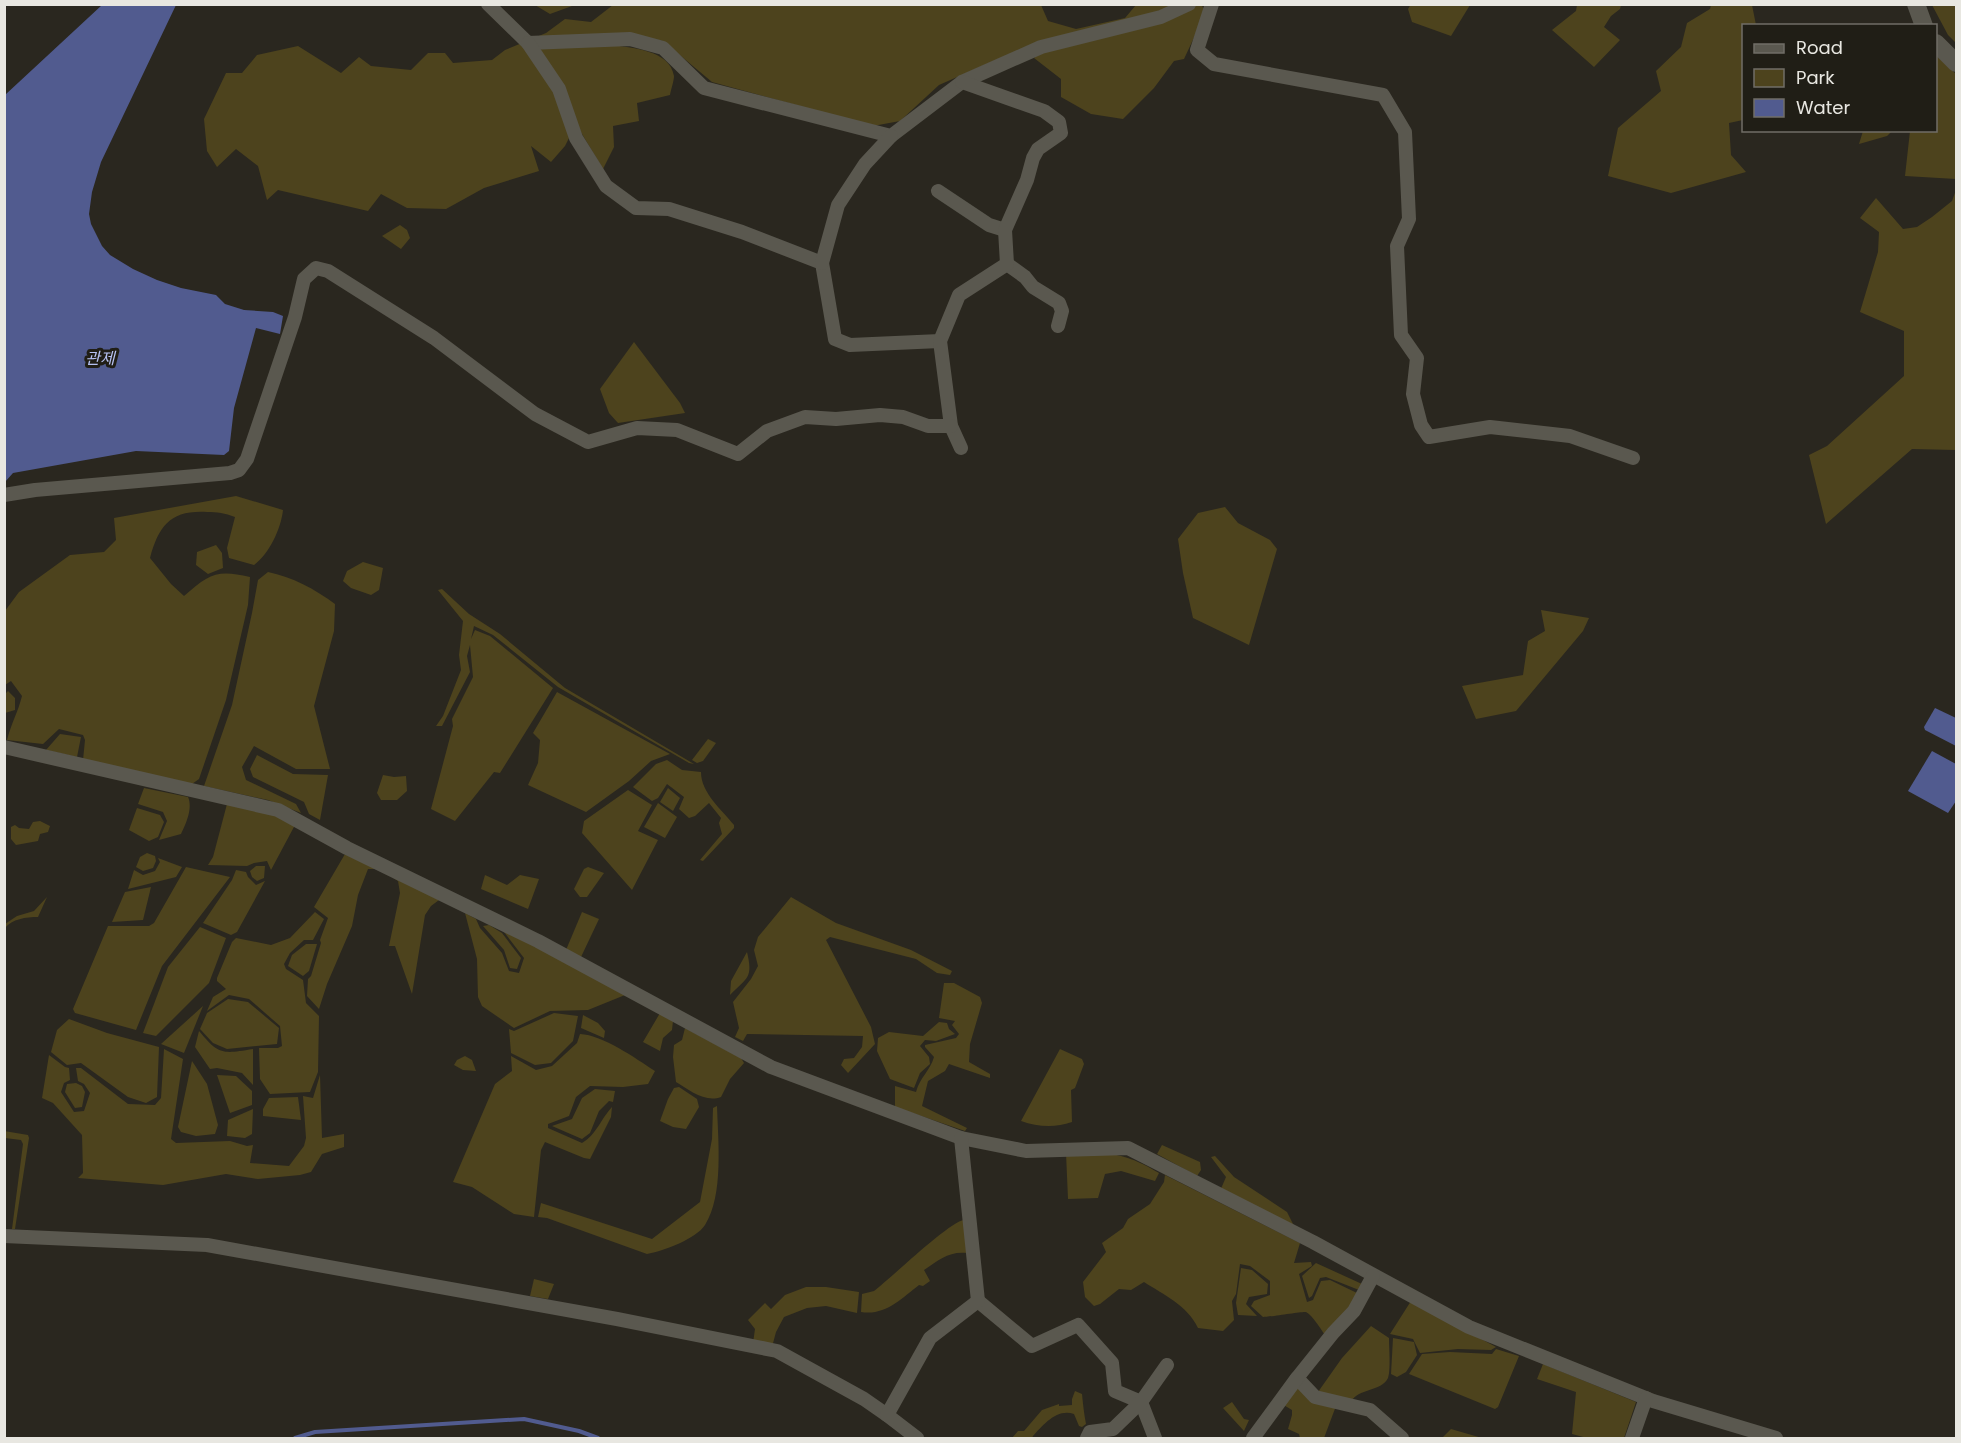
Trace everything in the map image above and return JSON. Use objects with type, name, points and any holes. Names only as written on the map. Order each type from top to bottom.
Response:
[{"type":"street","points":[[488,4],[528,43],[560,89],[576,138],[606,186],[636,208],[669,209],[741,232],[822,263]]},
{"type":"street","points":[[940,341],[850,345],[835,339],[822,263],[838,205],[866,165],[891,136],[962,82],[1041,47],[1161,16],[1189,4]]},
{"type":"street","points":[[1212,4],[1197,50],[1214,64],[1383,95],[1405,132],[1409,219],[1397,246],[1401,335],[1417,358],[1413,394],[1421,425],[1429,437],[1490,427],[1501,428],[1570,436],[1633,458]]},
{"type":"street","points":[[1916,4],[1923,24]]},
{"type":"street","points":[[528,43],[630,39],[663,48],[704,88],[891,136]]},
{"type":"street","points":[[1937,45],[1956,63]]},
{"type":"street","points":[[962,82],[1044,111],[1059,122],[1061,133],[1038,149],[1033,158],[1027,180],[1005,230],[1007,264]]},
{"type":"street","points":[[938,191],[989,225],[1005,230]]},
{"type":"street","points":[[1007,264],[1025,277],[1033,287],[1059,303],[1062,311],[1058,326]]},
{"type":"street","points":[[961,448],[951,426],[940,341],[958,295],[1007,264]]},
{"type":"street","points":[[4,495],[35,490],[230,473],[239,470],[247,459],[255,437],[295,317],[304,279],[316,268],[328,271],[434,339],[535,414],[588,442],[637,428],[677,430],[738,453],[767,431],[805,417],[836,418],[879,415],[903,417],[928,426],[951,426]]},
{"type":"street","points":[[4,747],[278,810],[347,848],[538,941],[771,1067],[960,1138],[1026,1150],[1128,1148],[1313,1242],[1469,1327],[1647,1398],[1776,1438]]},
{"type":"street","points":[[960,1138],[978,1301],[1032,1346],[1078,1324],[1112,1363],[1115,1391],[1141,1402],[1155,1438]]},
{"type":"street","points":[[4,1236],[207,1245],[617,1319],[777,1351],[864,1399],[917,1438]]},
{"type":"street","points":[[1253,1438],[1297,1378],[1353,1311],[1373,1276]]},
{"type":"street","points":[[887,1415],[930,1338],[978,1301]]},
{"type":"street","points":[[1087,1438],[1090,1432],[1113,1429],[1141,1402],[1167,1365]]},
{"type":"street","points":[[1297,1378],[1315,1397],[1370,1410],[1402,1438]]},
{"type":"street","points":[[1632,1438],[1647,1398]]},
{"type":"green space","points":[[1411,4],[1470,5],[1451,36],[1412,22],[1408,9]]},
{"type":"green space","points":[[535,5],[573,5],[550,14]]},
{"type":"green space","points":[[613,5],[1041,5],[1048,21],[1076,29],[1125,18],[1136,5],[1202,5],[1205,14],[1184,59],[1174,61],[1154,88],[1123,119],[1091,114],[1061,97],[1061,79],[1034,58],[1054,39],[989,63],[939,85],[900,121],[873,126],[712,82],[663,41],[624,34],[613,45],[640,49],[658,56],[671,67],[674,78],[670,95],[637,103],[639,121],[613,126],[614,147],[603,169],[576,124],[565,146],[551,162],[531,146],[539,171],[484,188],[446,209],[407,208],[381,194],[368,211],[278,190],[267,200],[258,166],[236,149],[217,167],[207,151],[204,119],[226,73],[242,73],[257,55],[298,46],[341,73],[359,57],[371,66],[411,70],[428,53],[445,53],[453,63],[492,60],[505,50],[546,33],[565,19],[591,22]]},
{"type":"green space","points":[[1577,5],[1621,5],[1604,27],[1620,40],[1594,67],[1552,30],[1576,11]]},
{"type":"green space","points":[[1711,5],[1752,5],[1756,24],[1742,24],[1742,120],[1729,123],[1731,155],[1746,172],[1671,193],[1608,176],[1618,128],[1661,91],[1656,71],[1681,47],[1687,23],[1710,9]]},
{"type":"green space","points":[[1932,5],[1956,5],[1956,43],[1948,35]]},
{"type":"green space","points":[[1937,56],[1956,74],[1956,179],[1905,176],[1910,132],[1937,132]]},
{"type":"green space","points":[[1862,132],[1891,132],[1887,136],[1859,144]]},
{"type":"green space","points":[[1956,190],[1956,450],[1912,449],[1826,524],[1809,455],[1827,446],[1904,376],[1904,331],[1860,312],[1878,252],[1879,232],[1860,218],[1876,198],[1903,229],[1917,227],[1952,201]]},
{"type":"green space","points":[[400,225],[407,230],[410,238],[401,249],[382,236]]},
{"type":"green space","points":[[634,342],[685,413],[618,423],[609,413],[600,389]]},
{"type":"green space","points":[[236,496],[283,510],[280,525],[273,540],[265,554],[254,565],[229,558],[227,548],[235,517],[214,512],[184,514],[168,522],[162,528],[150,558],[184,596],[214,575],[229,574],[250,577],[248,605],[226,700],[199,779],[192,784],[83,760],[85,740],[83,735],[59,729],[43,744],[7,740],[22,696],[11,681],[5,685],[5,611],[19,592],[70,555],[104,552],[116,540],[114,518]]},
{"type":"green space","points":[[1225,507],[1238,523],[1270,540],[1277,549],[1249,645],[1193,618],[1183,573],[1178,539],[1198,513]]},
{"type":"green space","points":[[216,545],[222,553],[223,568],[208,574],[196,565],[197,552]]},
{"type":"green space","points":[[363,562],[383,568],[379,590],[371,595],[351,588],[343,581],[347,571]]},
{"type":"green space","points":[[268,572],[303,584],[335,604],[334,631],[314,706],[330,769],[296,769],[254,746],[242,767],[246,780],[296,804],[301,813],[268,800],[204,786],[232,705],[258,580]]},
{"type":"green space","points":[[442,589],[469,614],[500,634],[565,688],[694,764],[558,687],[493,635],[474,626],[471,639],[475,630],[490,636],[553,688],[500,773],[494,772],[455,821],[431,809],[453,726],[452,719],[473,677],[470,645],[467,656],[470,672],[442,726],[436,726],[443,716],[461,670],[459,655],[463,621],[438,590]]},
{"type":"green space","points":[[1541,610],[1589,618],[1583,631],[1516,711],[1476,719],[1462,686],[1523,675],[1528,641],[1545,631]]},
{"type":"green space","points":[[8,691],[15,698],[15,710],[5,713],[5,694]]},
{"type":"green space","points":[[557,692],[670,754],[651,761],[629,781],[586,812],[528,785],[538,763],[540,740],[533,733]]},
{"type":"green space","points":[[60,734],[81,737],[77,757],[46,750]]},
{"type":"green space","points":[[708,739],[716,743],[703,761],[697,763],[692,760]]},
{"type":"green space","points":[[257,755],[293,774],[328,775],[320,820],[309,814],[304,802],[253,777],[250,769]]},
{"type":"green space","points":[[667,760],[682,770],[701,772],[708,794],[734,825],[734,828],[703,861],[700,860],[722,834],[719,823],[721,818],[709,803],[695,816],[689,818],[679,809],[684,797],[667,784],[658,798],[652,801],[633,787],[656,764]]},
{"type":"green space","points":[[383,775],[406,776],[407,791],[397,800],[381,800],[377,793]]},
{"type":"green space","points":[[144,788],[188,797],[189,811],[181,834],[159,840],[167,821],[163,812],[138,804]]},
{"type":"green space","points":[[668,788],[680,798],[673,811],[660,802]]},
{"type":"green space","points":[[628,790],[652,805],[638,831],[658,840],[632,890],[582,833],[584,821]]},
{"type":"green space","points":[[658,803],[677,817],[665,838],[644,827]]},
{"type":"green space","points":[[227,804],[277,814],[295,825],[271,870],[267,861],[247,866],[208,865],[213,857]]},
{"type":"green space","points":[[137,808],[160,815],[164,822],[158,837],[149,841],[129,830]]},
{"type":"green space","points":[[40,821],[50,826],[48,832],[40,834],[38,841],[16,845],[11,839],[11,827],[15,825],[29,829],[33,822]]},
{"type":"green space","points":[[147,853],[155,856],[156,861],[153,868],[143,871],[136,867],[140,857]]},
{"type":"green space","points":[[345,854],[377,869],[368,869],[358,895],[352,926],[327,984],[319,1009],[307,996],[308,979],[311,976],[328,918],[314,907]]},
{"type":"green space","points":[[158,858],[182,867],[176,877],[128,889],[134,870],[143,875],[155,871],[160,862]]},
{"type":"green space","points":[[256,866],[265,866],[264,878],[257,881],[252,877],[250,871]]},
{"type":"green space","points":[[186,867],[230,877],[162,966],[136,1030],[75,1013],[73,1009],[108,926],[149,926],[154,923]]},
{"type":"green space","points":[[588,867],[604,873],[587,897],[580,897],[574,889],[584,869]]},
{"type":"green space","points":[[236,870],[246,872],[256,885],[265,881],[237,932],[231,935],[203,923],[232,880]]},
{"type":"green space","points":[[384,872],[439,900],[425,915],[412,994],[395,946],[389,946],[400,893],[398,881]]},
{"type":"green space","points":[[485,875],[507,885],[520,875],[539,879],[528,909],[481,889]]},
{"type":"green space","points":[[151,887],[143,920],[112,922],[125,892]]},
{"type":"green space","points":[[47,897],[38,917],[11,922],[5,928],[5,924],[17,916],[34,911]]},
{"type":"green space","points":[[791,897],[836,923],[911,950],[952,971],[950,975],[937,973],[916,959],[830,937],[826,940],[871,1027],[875,1044],[848,1073],[841,1065],[844,1059],[854,1058],[862,1047],[863,1036],[747,1034],[743,1041],[735,1037],[739,1028],[733,1002],[758,966],[754,950],[758,937]]},
{"type":"green space","points":[[315,912],[324,919],[313,940],[304,940],[290,953],[284,964],[286,969],[303,980],[306,1003],[319,1016],[318,1072],[310,1092],[270,1094],[260,1079],[259,1048],[282,1046],[280,1026],[249,999],[229,995],[207,1011],[213,997],[226,989],[217,981],[217,978],[232,942],[236,938],[271,945],[290,938]]},
{"type":"green space","points":[[582,912],[599,919],[581,957],[566,950]]},
{"type":"green space","points":[[465,913],[476,919],[480,928],[502,953],[509,971],[519,973],[524,958],[504,932],[488,920],[625,995],[588,1010],[550,1011],[514,1028],[482,1006],[478,997],[477,959]]},
{"type":"green space","points":[[489,925],[502,933],[521,958],[517,969],[510,968],[504,950],[483,926]]},
{"type":"green space","points":[[200,927],[226,938],[209,983],[156,1036],[143,1033],[168,967]]},
{"type":"green space","points":[[306,944],[317,944],[309,971],[303,976],[288,966],[292,955]]},
{"type":"green space","points":[[747,952],[748,976],[730,995],[731,981]]},
{"type":"green space","points":[[944,983],[954,983],[980,997],[982,1003],[970,1044],[969,1062],[990,1074],[990,1078],[949,1064],[945,1071],[928,1081],[922,1106],[967,1128],[965,1131],[895,1107],[895,1086],[916,1092],[932,1062],[934,1057],[925,1045],[956,1038],[959,1034],[952,1025],[955,1021],[939,1018]]},
{"type":"green space","points":[[228,999],[248,1002],[279,1028],[277,1044],[227,1049],[213,1043],[200,1029],[207,1013]]},
{"type":"green space","points":[[203,1006],[184,1053],[161,1044]]},
{"type":"green space","points":[[554,1013],[578,1016],[573,1041],[551,1063],[535,1065],[511,1053],[509,1029],[514,1031]]},
{"type":"green space","points":[[660,1013],[673,1021],[672,1030],[663,1038],[660,1051],[643,1042]]},
{"type":"green space","points":[[583,1015],[598,1023],[605,1031],[604,1038],[581,1028]]},
{"type":"green space","points":[[69,1019],[107,1033],[159,1047],[157,1097],[146,1103],[128,1097],[81,1063],[67,1065],[51,1052],[57,1030]]},
{"type":"green space","points":[[939,1022],[947,1023],[949,1029],[955,1034],[936,1041],[925,1040],[920,1046],[929,1057],[930,1064],[920,1073],[914,1088],[890,1079],[877,1051],[878,1038],[889,1032],[923,1036]]},
{"type":"green space","points":[[685,1028],[741,1058],[744,1063],[730,1079],[721,1097],[703,1097],[676,1082],[674,1045],[682,1040]]},
{"type":"green space","points":[[199,1031],[212,1045],[222,1051],[253,1049],[253,1085],[242,1073],[217,1068],[210,1069],[195,1047]]},
{"type":"green space","points":[[580,1034],[599,1038],[655,1071],[648,1084],[623,1087],[590,1086],[576,1097],[569,1116],[548,1124],[548,1128],[582,1143],[612,1107],[611,1117],[590,1159],[545,1142],[541,1150],[534,1217],[514,1214],[472,1187],[453,1182],[495,1084],[512,1071],[511,1056],[536,1070],[552,1066],[577,1043]]},
{"type":"green space","points":[[164,1049],[183,1059],[171,1139],[176,1143],[230,1141],[247,1146],[253,1145],[250,1163],[289,1166],[304,1146],[306,1138],[303,1096],[313,1098],[320,1075],[322,1138],[344,1134],[344,1147],[322,1154],[311,1172],[300,1175],[258,1179],[226,1174],[163,1185],[78,1178],[83,1173],[82,1135],[53,1103],[42,1098],[49,1055],[69,1068],[70,1080],[64,1083],[61,1092],[74,1112],[84,1111],[90,1093],[84,1084],[78,1081],[76,1068],[81,1068],[128,1104],[155,1105],[161,1098]]},
{"type":"green space","points":[[1060,1049],[1082,1059],[1084,1064],[1075,1088],[1071,1090],[1072,1122],[1046,1126],[1021,1121]]},
{"type":"green space","points":[[465,1056],[472,1060],[476,1071],[463,1070],[454,1065],[457,1060]]},
{"type":"green space","points":[[192,1061],[207,1084],[218,1125],[215,1134],[196,1136],[181,1132],[178,1127]]},
{"type":"green space","points":[[217,1075],[236,1076],[252,1091],[252,1105],[230,1113]]},
{"type":"green space","points":[[76,1083],[82,1086],[85,1092],[82,1107],[75,1108],[65,1092],[67,1084]]},
{"type":"green space","points":[[679,1087],[697,1099],[699,1107],[686,1129],[673,1127],[660,1121],[674,1088]]},
{"type":"green space","points":[[595,1089],[615,1091],[613,1102],[609,1101],[599,1111],[590,1133],[582,1139],[552,1126],[572,1119],[582,1098]]},
{"type":"green space","points":[[298,1097],[301,1120],[263,1116],[263,1109],[269,1098]]},
{"type":"green space","points":[[717,1106],[719,1151],[715,1199],[705,1225],[687,1240],[647,1254],[547,1218],[538,1217],[541,1203],[652,1239],[700,1202],[712,1139],[713,1108]]},
{"type":"green space","points":[[253,1109],[252,1134],[245,1138],[227,1136],[228,1120]]},
{"type":"green space","points":[[4,1131],[28,1135],[29,1138],[15,1229],[12,1229],[23,1144],[21,1140],[5,1138]]},
{"type":"green space","points":[[1162,1145],[1200,1162],[1201,1170],[1197,1176],[1157,1154]]},
{"type":"green space","points":[[1101,1152],[1131,1159],[1159,1173],[1155,1181],[1121,1171],[1105,1174],[1098,1198],[1068,1199],[1066,1153]]},
{"type":"green space","points":[[1215,1156],[1234,1177],[1287,1212],[1295,1228],[1220,1191],[1226,1177],[1211,1157]]},
{"type":"green space","points":[[1165,1175],[1300,1243],[1294,1263],[1311,1262],[1312,1266],[1299,1274],[1307,1302],[1313,1300],[1321,1281],[1330,1280],[1357,1293],[1357,1298],[1325,1335],[1306,1312],[1263,1317],[1251,1306],[1254,1301],[1270,1295],[1270,1281],[1250,1266],[1240,1264],[1236,1294],[1232,1301],[1234,1320],[1223,1331],[1198,1328],[1181,1307],[1144,1282],[1131,1290],[1119,1289],[1094,1306],[1085,1297],[1083,1282],[1106,1252],[1102,1243],[1123,1228],[1128,1219],[1150,1204],[1164,1182]]},
{"type":"green space","points":[[964,1220],[967,1253],[949,1255],[924,1270],[930,1281],[923,1286],[919,1285],[885,1309],[870,1313],[861,1312],[862,1294],[874,1291],[946,1230]]},
{"type":"green space","points":[[1316,1263],[1362,1284],[1359,1290],[1326,1277],[1320,1278],[1309,1298],[1302,1276]]},
{"type":"green space","points":[[1241,1268],[1252,1270],[1268,1284],[1267,1294],[1249,1297],[1246,1304],[1257,1316],[1238,1315],[1236,1303]]},
{"type":"green space","points":[[534,1279],[554,1284],[548,1299],[530,1296]]},
{"type":"green space","points":[[806,1287],[826,1287],[859,1292],[857,1313],[826,1306],[807,1308],[784,1317],[776,1332],[772,1347],[753,1343],[755,1329],[748,1320],[765,1303],[771,1309],[785,1295]]},
{"type":"green space","points":[[1411,1301],[1496,1347],[1491,1350],[1458,1349],[1420,1353],[1413,1339],[1390,1334]]},
{"type":"green space","points":[[1371,1326],[1389,1338],[1389,1370],[1385,1382],[1359,1394],[1351,1402],[1318,1392],[1342,1358]]},
{"type":"green space","points":[[1393,1338],[1414,1342],[1417,1355],[1406,1372],[1397,1377],[1391,1374]]},
{"type":"green space","points":[[1496,1349],[1519,1356],[1498,1407],[1495,1409],[1409,1374],[1422,1354],[1450,1352],[1492,1354]]},
{"type":"green space","points":[[1543,1364],[1636,1402],[1624,1438],[1587,1438],[1572,1434],[1576,1392],[1537,1379]]},
{"type":"green space","points":[[1297,1384],[1336,1406],[1324,1438],[1300,1438],[1299,1434],[1288,1429],[1292,1410],[1282,1404]]},
{"type":"green space","points":[[1075,1391],[1082,1394],[1086,1424],[1082,1427],[1079,1426],[1074,1414],[1062,1413],[1046,1423],[1032,1438],[1012,1438],[1018,1431],[1024,1431],[1042,1410],[1059,1404],[1059,1406],[1072,1405]]},
{"type":"green space","points":[[1232,1402],[1244,1419],[1249,1420],[1244,1431],[1223,1408]]},
{"type":"green space","points":[[1451,1429],[1482,1438],[1442,1438]]},
{"type":"water","name":"관제","points":[[102,5],[176,5],[101,162],[92,192],[89,214],[91,224],[102,246],[110,255],[157,280],[181,288],[216,295],[225,304],[244,310],[273,312],[283,316],[280,334],[256,328],[234,408],[229,451],[224,455],[136,451],[13,473],[5,482],[5,95]]},
{"type":"water","points":[[1935,708],[1956,718],[1956,746],[1925,730],[1924,727]]},
{"type":"water","points":[[1932,751],[1956,764],[1956,801],[1948,813],[1908,791]]},
{"type":"waterway","points":[[295,1438],[315,1432],[524,1419],[579,1431],[598,1438]]}]
